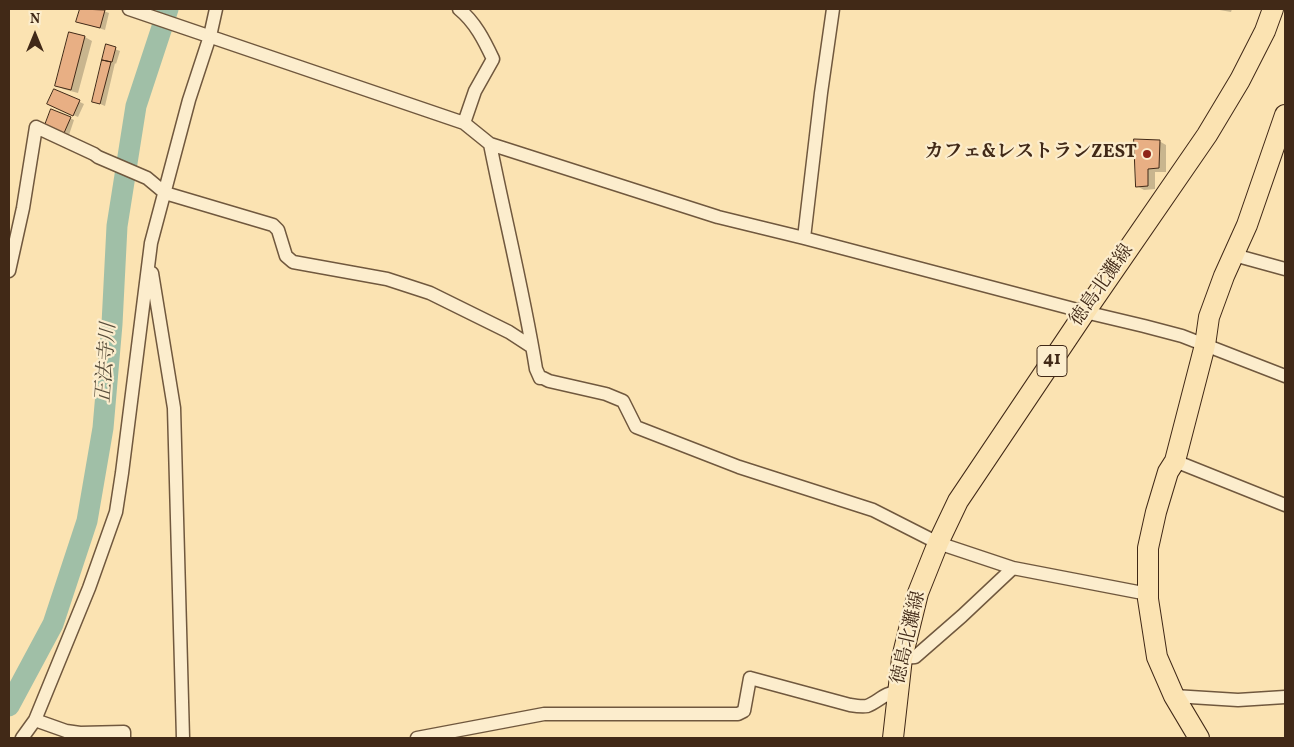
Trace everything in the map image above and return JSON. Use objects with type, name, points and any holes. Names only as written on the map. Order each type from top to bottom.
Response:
[{"type":"main road","name":"徳島北灘線","points":[[893,738],[902,658],[918,593],[938,543],[958,501],[1207,135],[1248,64],[1273,9]]},
{"type":"main road","points":[[1195,737],[1157,657],[1148,594],[1148,548],[1168,472],[1175,461],[1205,345],[1209,317],[1224,276],[1248,225],[1285,115]]},
{"type":"street","points":[[22,738],[35,720],[89,588],[116,512],[151,243],[189,100],[210,36],[216,9]]},
{"type":"street","points":[[459,9],[471,20],[492,58],[475,91],[464,123]]},
{"type":"street","points":[[804,238],[833,9]]},
{"type":"street","points":[[131,10],[464,123],[490,144],[718,217],[1182,336],[1285,376]]},
{"type":"street","points":[[9,270],[23,208],[36,128],[147,178],[165,193],[273,225],[278,230],[286,256],[293,262],[387,279],[430,293],[509,332],[532,347]]},
{"type":"street","points":[[490,144],[536,369],[540,378],[549,382],[606,394],[623,402],[636,427],[739,467],[873,510],[938,543],[1013,568],[1148,594]]},
{"type":"street","points":[[1234,255],[1285,269]]},
{"type":"street","points":[[150,259],[174,408],[183,738]]},
{"type":"street","points":[[1175,461],[1285,505]]},
{"type":"street","points":[[902,658],[914,657],[962,616],[1013,568]]},
{"type":"street","points":[[417,738],[544,714],[738,714],[744,711],[750,678],[850,705],[865,707],[886,694],[898,692]]},
{"type":"street","points":[[1174,696],[1238,700],[1285,697]]},
{"type":"street","points":[[35,720],[66,731],[80,733],[124,732],[124,738]]},
{"type":"building","points":[[80,9],[105,10],[100,28],[76,22]]},
{"type":"building","points":[[69,32],[85,36],[71,90],[55,86]]},
{"type":"building","points":[[106,44],[116,47],[112,62],[102,60]]},
{"type":"building","points":[[102,60],[111,62],[100,104],[92,102]]},
{"type":"building","points":[[54,89],[80,100],[73,116],[47,104]]},
{"type":"building","points":[[51,109],[71,117],[64,133],[45,125]]},
{"type":"building","name":"カフェ&レストランZEST","points":[[1134,139],[1160,140],[1159,168],[1148,169],[1148,186],[1136,187]]},
{"type":"waterway","name":"正法寺川","points":[[9,706],[53,624],[87,521],[103,428],[112,324],[117,226],[136,106],[168,9]]},
{"type":"place","name":"カフェ&レストランZEST","points":[[1147,154]]}]
